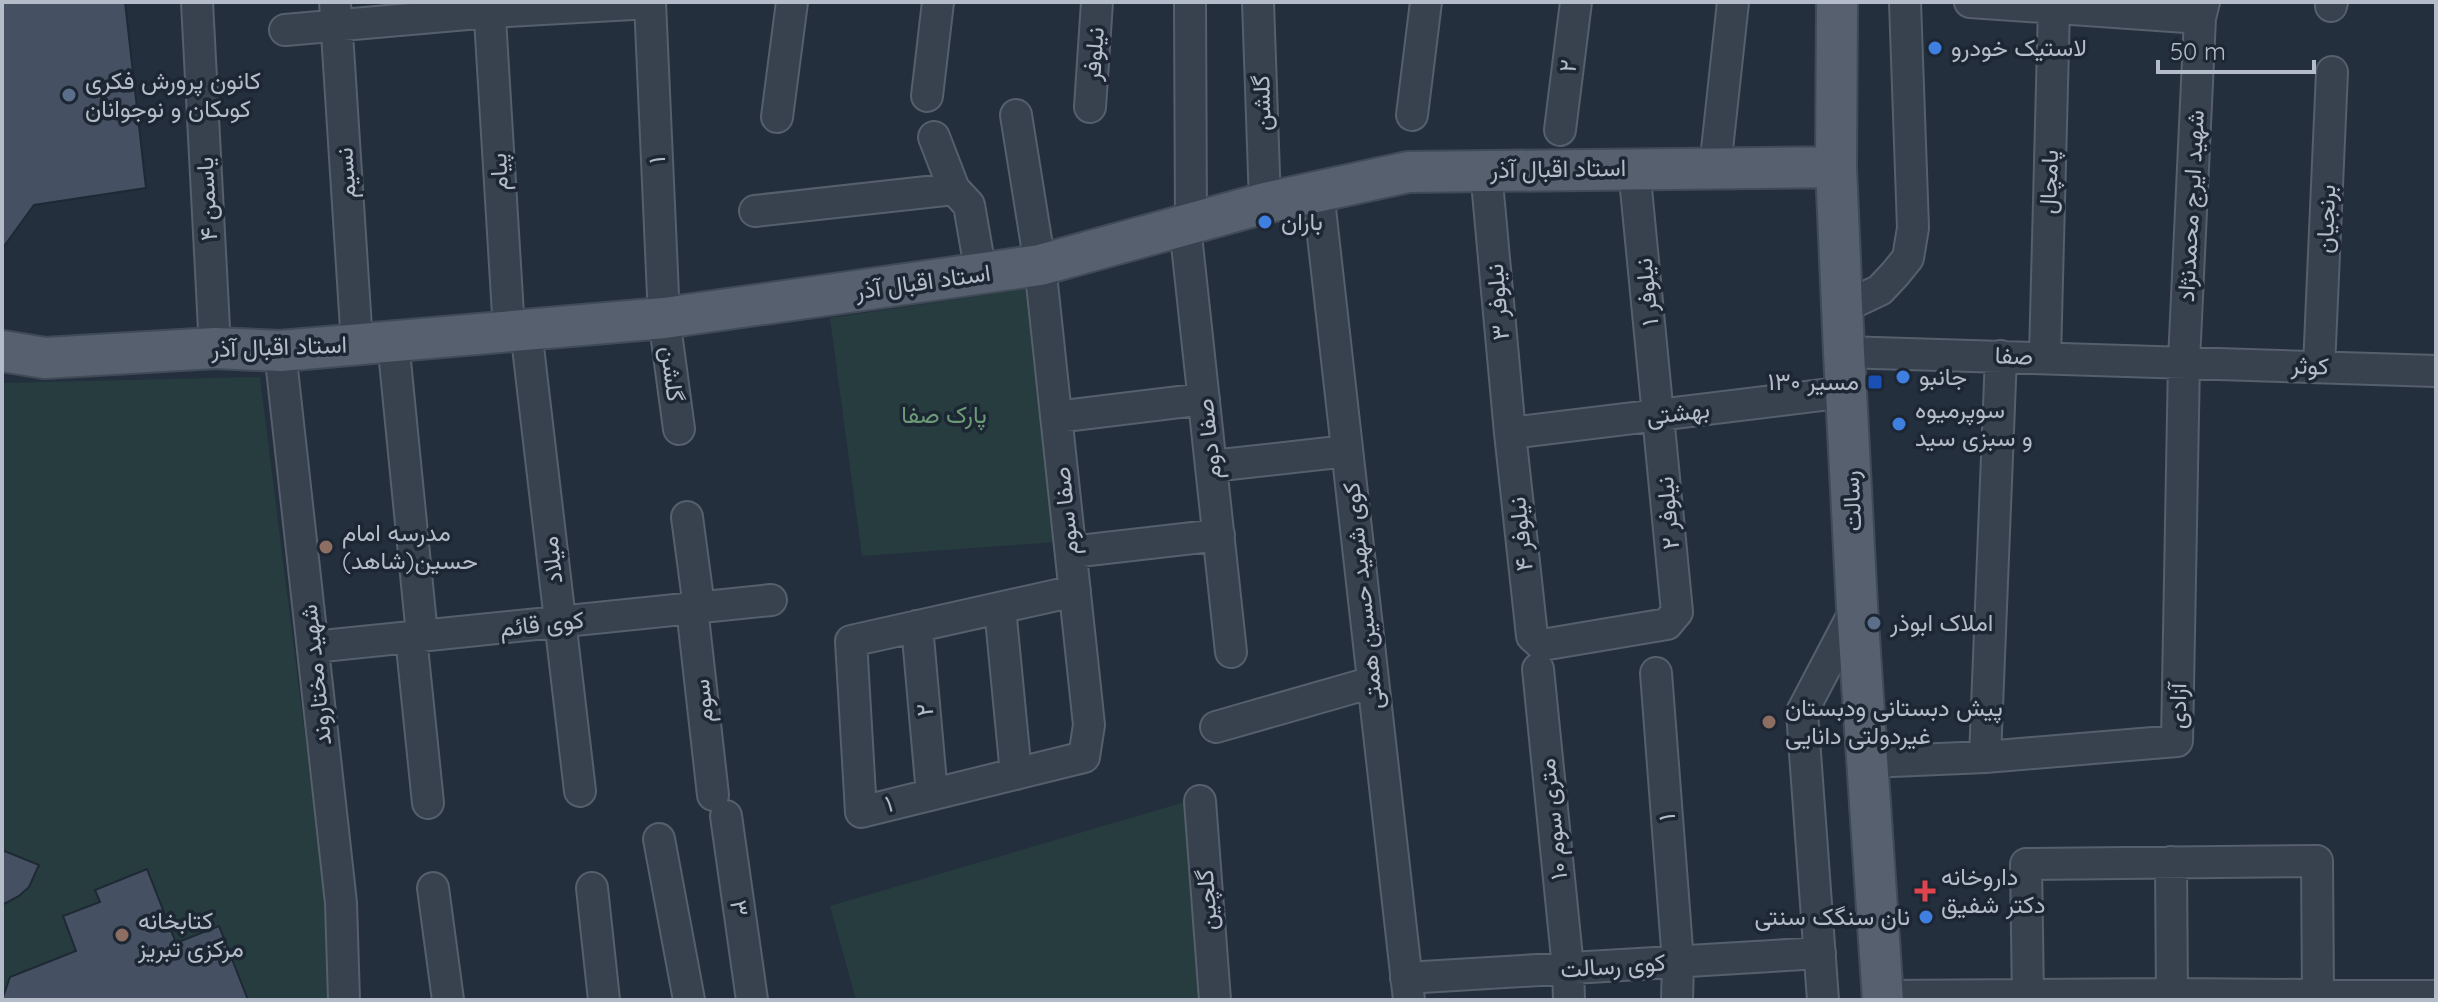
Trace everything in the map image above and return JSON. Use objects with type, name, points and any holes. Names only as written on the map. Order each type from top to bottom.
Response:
[{"type":"main road","name":"رسالت","points":[[1837,2],[1836,167],[1842,308],[1882,998]]},
{"type":"main road","name":"استاد اقبال آذر","points":[[2,351],[45,358],[215,348],[280,351],[664,318],[1040,265],[1265,203],[1408,172],[1836,167]]},
{"type":"street","name":"یاسمن ۴","points":[[197,2],[215,348]]},
{"type":"street","points":[[777,117],[792,2]]},
{"type":"street","points":[[927,96],[938,2]]},
{"type":"street","name":"نیلوفر","points":[[1090,107],[1097,2]]},
{"type":"street","name":"صفا دوم","points":[[1190,2],[1188,225],[1231,652]]},
{"type":"street","name":"گلشن","points":[[1258,2],[1265,203]]},
{"type":"street","points":[[1412,115],[1426,2]]},
{"type":"street","name":"۲","points":[[1560,130],[1576,2]]},
{"type":"street","points":[[1715,168],[1733,2]]},
{"type":"street","points":[[1842,308],[1880,290],[1908,258],[1913,228],[1905,2]]},
{"type":"street","points":[[1970,2],[2054,8],[2202,10]]},
{"type":"street","points":[[285,30],[335,14],[650,3]]},
{"type":"street","name":"۱","points":[[650,3],[664,318]]},
{"type":"street","name":"پیام","points":[[489,7],[518,331]]},
{"type":"street","name":"پامچال","points":[[2045,357],[2054,8]]},
{"type":"street","name":"شهید ایرج محمدنژاد","points":[[2184,361],[2202,10]]},
{"type":"street","name":"نسیم","points":[[335,14],[375,343],[416,636]]},
{"type":"street","name":"برنجیان","points":[[2319,367],[2332,72]]},
{"type":"street","name":"صفا سوم","points":[[1016,115],[1040,265],[1071,552],[1089,725],[1084,757]]},
{"type":"street","points":[[934,137],[954,189],[969,205],[981,274]]},
{"type":"street","name":"نیلوفر ۱","points":[[1634,168],[1660,415]]},
{"type":"street","name":"نیلوفر ۳","points":[[1486,171],[1510,433]]},
{"type":"street","points":[[755,211],[954,189]]},
{"type":"street","name":"کوی شهید حسین همتی","points":[[1318,191],[1408,989]]},
{"type":"street","name":"گلشن","points":[[664,318],[679,429]]},
{"type":"street","name":"میلاد","points":[[518,331],[580,791]]},
{"type":"street","name":"شهید مختاروند","points":[[280,351],[341,903],[344,1000]]},
{"type":"street","name":"صفا","points":[[1844,352],[2184,361]]},
{"type":"street","points":[[1985,757],[2001,356]]},
{"type":"street","name":"کوثر","points":[[2184,361],[2436,371]]},
{"type":"street","name":"آزادی","points":[[1869,762],[1985,757],[2177,741],[2184,361]]},
{"type":"street","name":"بهشتی","points":[[1510,433],[1846,392]]},
{"type":"street","points":[[1056,417],[1204,399]]},
{"type":"street","name":"نیلوفر ۲","points":[[1532,636],[1542,645],[1667,624],[1677,612],[1660,415]]},
{"type":"street","name":"نیلوفر ۴","points":[[1510,433],[1532,636]]},
{"type":"street","points":[[1212,466],[1347,451]]},
{"type":"street","points":[[687,517],[696,608]]},
{"type":"street","points":[[1071,552],[1219,535]]},
{"type":"street","points":[[917,626],[1075,591]]},
{"type":"street","name":"کوی قائم","points":[[313,647],[771,600]]},
{"type":"street","points":[[1823,1000],[1802,712],[1857,607]]},
{"type":"street","name":"سوم","points":[[696,608],[720,805]]},
{"type":"street","points":[[1000,608],[1016,774]]},
{"type":"street","name":"۲","points":[[917,626],[932,794]]},
{"type":"street","name":"۱","points":[[917,626],[851,641],[861,812],[1084,757]]},
{"type":"street","points":[[416,636],[428,803]]},
{"type":"street","name":"۱۰ متری سوم","points":[[1538,669],[1568,968]]},
{"type":"street","name":"۱","points":[[1656,673],[1678,962]]},
{"type":"street","points":[[1216,727],[1373,682]]},
{"type":"street","name":"گلچین","points":[[1200,801],[1215,1000]]},
{"type":"street","name":"۳","points":[[720,805],[752,1000]]},
{"type":"street","points":[[659,839],[689,1000]]},
{"type":"street","points":[[2028,998],[2026,864],[2317,861],[2318,998]]},
{"type":"street","points":[[2171,862],[2172,997]]},
{"type":"street","points":[[433,888],[448,1000]]},
{"type":"street","points":[[592,888],[604,1000]]},
{"type":"street","name":"کوی رسالت","points":[[1408,989],[1568,968],[1820,953]]},
{"type":"street","points":[[1677,1000],[1678,962]]},
{"type":"street","points":[[1568,968],[1569,1000]]},
{"type":"street","points":[[1882,998],[2436,996]]},
{"type":"green space","name":"پارک صفا","points":[[1033,288],[1056,542],[862,556],[830,318]]},
{"type":"green space","points":[[260,377],[325,896],[328,1000],[2,1000],[2,383]]},
{"type":"green space","points":[[1185,802],[1200,1000],[856,1000],[830,906]]},
{"type":"building","name":"کانون پرورش فکرى کوىکان و نوجوانان","points":[[2,2],[125,2],[146,188],[34,205],[2,249]]},
{"type":"building","points":[[2,850],[39,865],[29,887],[2,905]]},
{"type":"building","name":"کتابخانه مرکزى تبریز","points":[[147,869],[176,943],[219,926],[248,1000],[2,1000],[10,977],[76,951],[63,916],[100,902],[95,890]]},
{"type":"place","name":"لاستیک خودرو","points":[[1935,48]]},
{"type":"place","name":"کانون پرورش فکرى کوىکان و نوجوانان","points":[[69,95]]},
{"type":"place","name":"باران","points":[[1265,222]]},
{"type":"place","name":"جانبو","points":[[1903,377]]},
{"type":"place","name":"مسیر ۱۳۰","points":[[1875,382]]},
{"type":"place","name":"سوپرمیوه و سبزی سید","points":[[1899,424]]},
{"type":"place","name":"مدرسه امام حسین(شاهد)","points":[[326,547]]},
{"type":"place","name":"املاک ابوذر","points":[[1874,623]]},
{"type":"place","name":"پیش دبستانی ودبستان غیردولتی دانایی","points":[[1769,722]]},
{"type":"place","name":"داروخانه دکتر شفیق","points":[[1925,891]]},
{"type":"place","name":"نان سنگک سنتی","points":[[1926,917]]},
{"type":"place","name":"کتابخانه مرکزى تبریز","points":[[122,935]]}]
